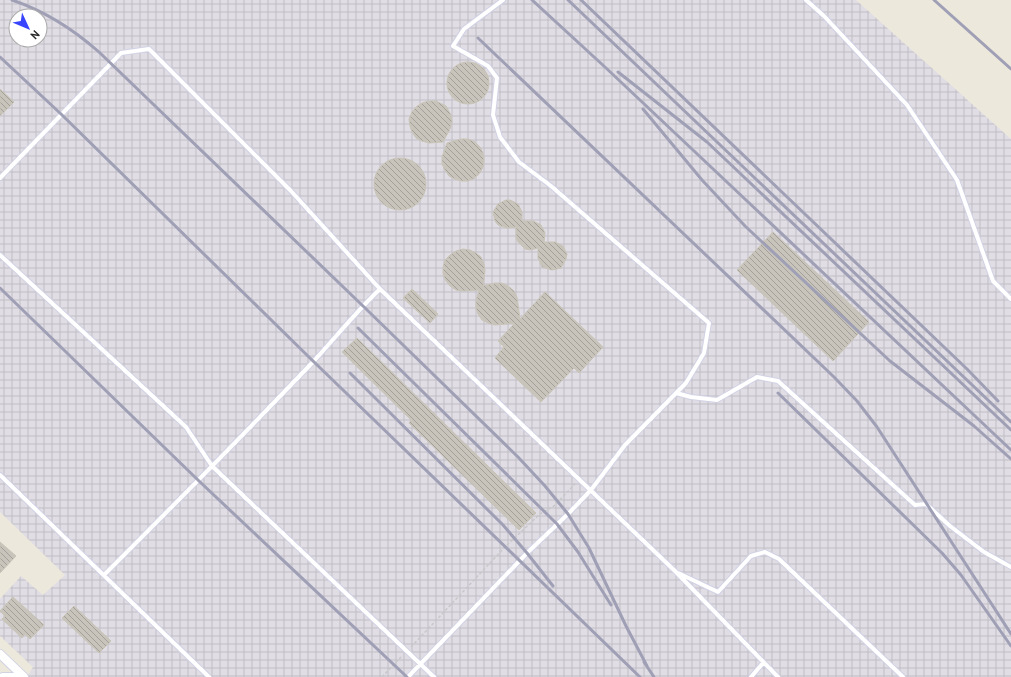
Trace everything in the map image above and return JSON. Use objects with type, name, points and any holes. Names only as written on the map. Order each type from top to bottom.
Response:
[{"type":"street","points":[[0,654],[24,677]]},
{"type":"street","points":[[0,659],[8,662]]},
{"type":"street","points":[[3,677],[14,677]]},
{"type":"lane","points":[[408,677],[527,553],[591,490],[625,445],[686,383],[704,353],[709,323],[551,186],[519,162],[500,137],[493,115],[497,78],[488,66],[453,46],[464,29],[503,0]]},
{"type":"lane","points":[[806,0],[824,16],[907,105],[957,180],[993,281],[1011,299]]},
{"type":"lane","points":[[0,178],[121,53],[150,49],[291,191],[380,289],[675,571],[778,677]]},
{"type":"lane","points":[[0,255],[186,427],[212,466],[434,677]]},
{"type":"lane","points":[[104,575],[199,481],[380,289]]},
{"type":"lane","points":[[676,393],[691,397],[717,400],[757,377],[778,381],[915,505],[926,504],[950,526],[984,552],[1011,567]]},
{"type":"lane","points":[[0,475],[209,677]]},
{"type":"lane","points":[[675,571],[718,592],[751,556],[765,552],[779,559],[902,677]]},
{"type":"lane","points":[[751,677],[763,663]]},
{"type":"path","points":[[382,677],[505,546],[540,514],[554,506],[580,479]]},
{"type":"shaded area","points":[[0,0],[856,0],[1011,139],[1011,677],[27,677],[33,667],[0,636],[0,599],[21,576],[43,595],[65,575],[0,512]]},
{"type":"building","points":[[464,62],[472,62],[483,68],[489,79],[489,87],[483,98],[472,104],[464,104],[453,98],[447,87],[447,79],[453,68]]},
{"type":"building","points":[[0,89],[14,102],[0,116]]},
{"type":"building","points":[[436,101],[446,106],[451,115],[452,122],[450,129],[443,142],[429,143],[422,141],[416,138],[412,132],[409,119],[412,112],[422,103]]},
{"type":"building","points":[[461,139],[468,139],[475,142],[483,153],[484,161],[480,173],[475,178],[468,181],[461,181],[449,176],[442,164],[442,157],[447,143]]},
{"type":"building","points":[[400,158],[410,160],[418,166],[424,174],[426,184],[424,194],[418,202],[410,208],[400,210],[390,208],[382,202],[376,194],[374,184],[376,174],[382,166],[390,160]]},
{"type":"building","points":[[506,200],[510,200],[518,204],[522,212],[522,221],[533,221],[541,225],[545,233],[544,242],[555,242],[563,246],[567,254],[561,268],[552,270],[542,267],[538,258],[538,248],[530,250],[525,249],[516,238],[516,227],[507,228],[498,225],[495,221],[493,212],[498,204]]},
{"type":"building","points":[[773,232],[869,322],[833,361],[737,270]]},
{"type":"building","points":[[463,249],[470,250],[481,257],[485,271],[483,286],[502,283],[514,291],[517,297],[520,319],[545,292],[603,347],[579,373],[574,368],[541,402],[495,358],[504,347],[498,341],[515,323],[495,325],[482,320],[476,308],[479,290],[456,290],[446,281],[443,274],[445,260],[456,251]]},
{"type":"building","points":[[412,289],[438,314],[430,323],[403,298]]},
{"type":"building","points":[[357,338],[536,513],[519,530],[409,423],[411,420],[342,352]]},
{"type":"building","points":[[0,542],[16,556],[0,573]]},
{"type":"building","points":[[13,597],[44,625],[30,639],[25,634],[22,638],[2,619],[5,616],[0,611]]},
{"type":"building","points":[[74,606],[111,641],[99,653],[62,618]]},
{"type":"railway","points":[[12,0],[47,15],[69,28],[99,52],[518,457],[568,514],[589,548],[626,626],[647,666]]},
{"type":"railway","points":[[532,0],[1011,450]]},
{"type":"railway","points":[[568,0],[1011,422]]},
{"type":"railway","points":[[581,0],[967,369],[998,401]]},
{"type":"railway","points":[[934,0],[1011,69]]},
{"type":"railway","points":[[478,38],[834,377],[857,401],[877,427],[1011,634]]},
{"type":"railway","points":[[0,57],[61,114],[313,361],[640,677]]},
{"type":"railway","points":[[618,72],[707,142],[1011,430]]},
{"type":"railway","points":[[643,109],[702,180],[745,226],[890,361],[974,426],[1011,459]]},
{"type":"railway","points":[[0,288],[199,481],[407,677]]},
{"type":"railway","points":[[358,328],[557,524],[578,552],[611,605]]},
{"type":"railway","points":[[350,373],[503,525],[553,586]]},
{"type":"railway","points":[[778,393],[942,553],[961,575],[1011,646]]},
{"type":"railway","points":[[644,662],[654,677]]}]
